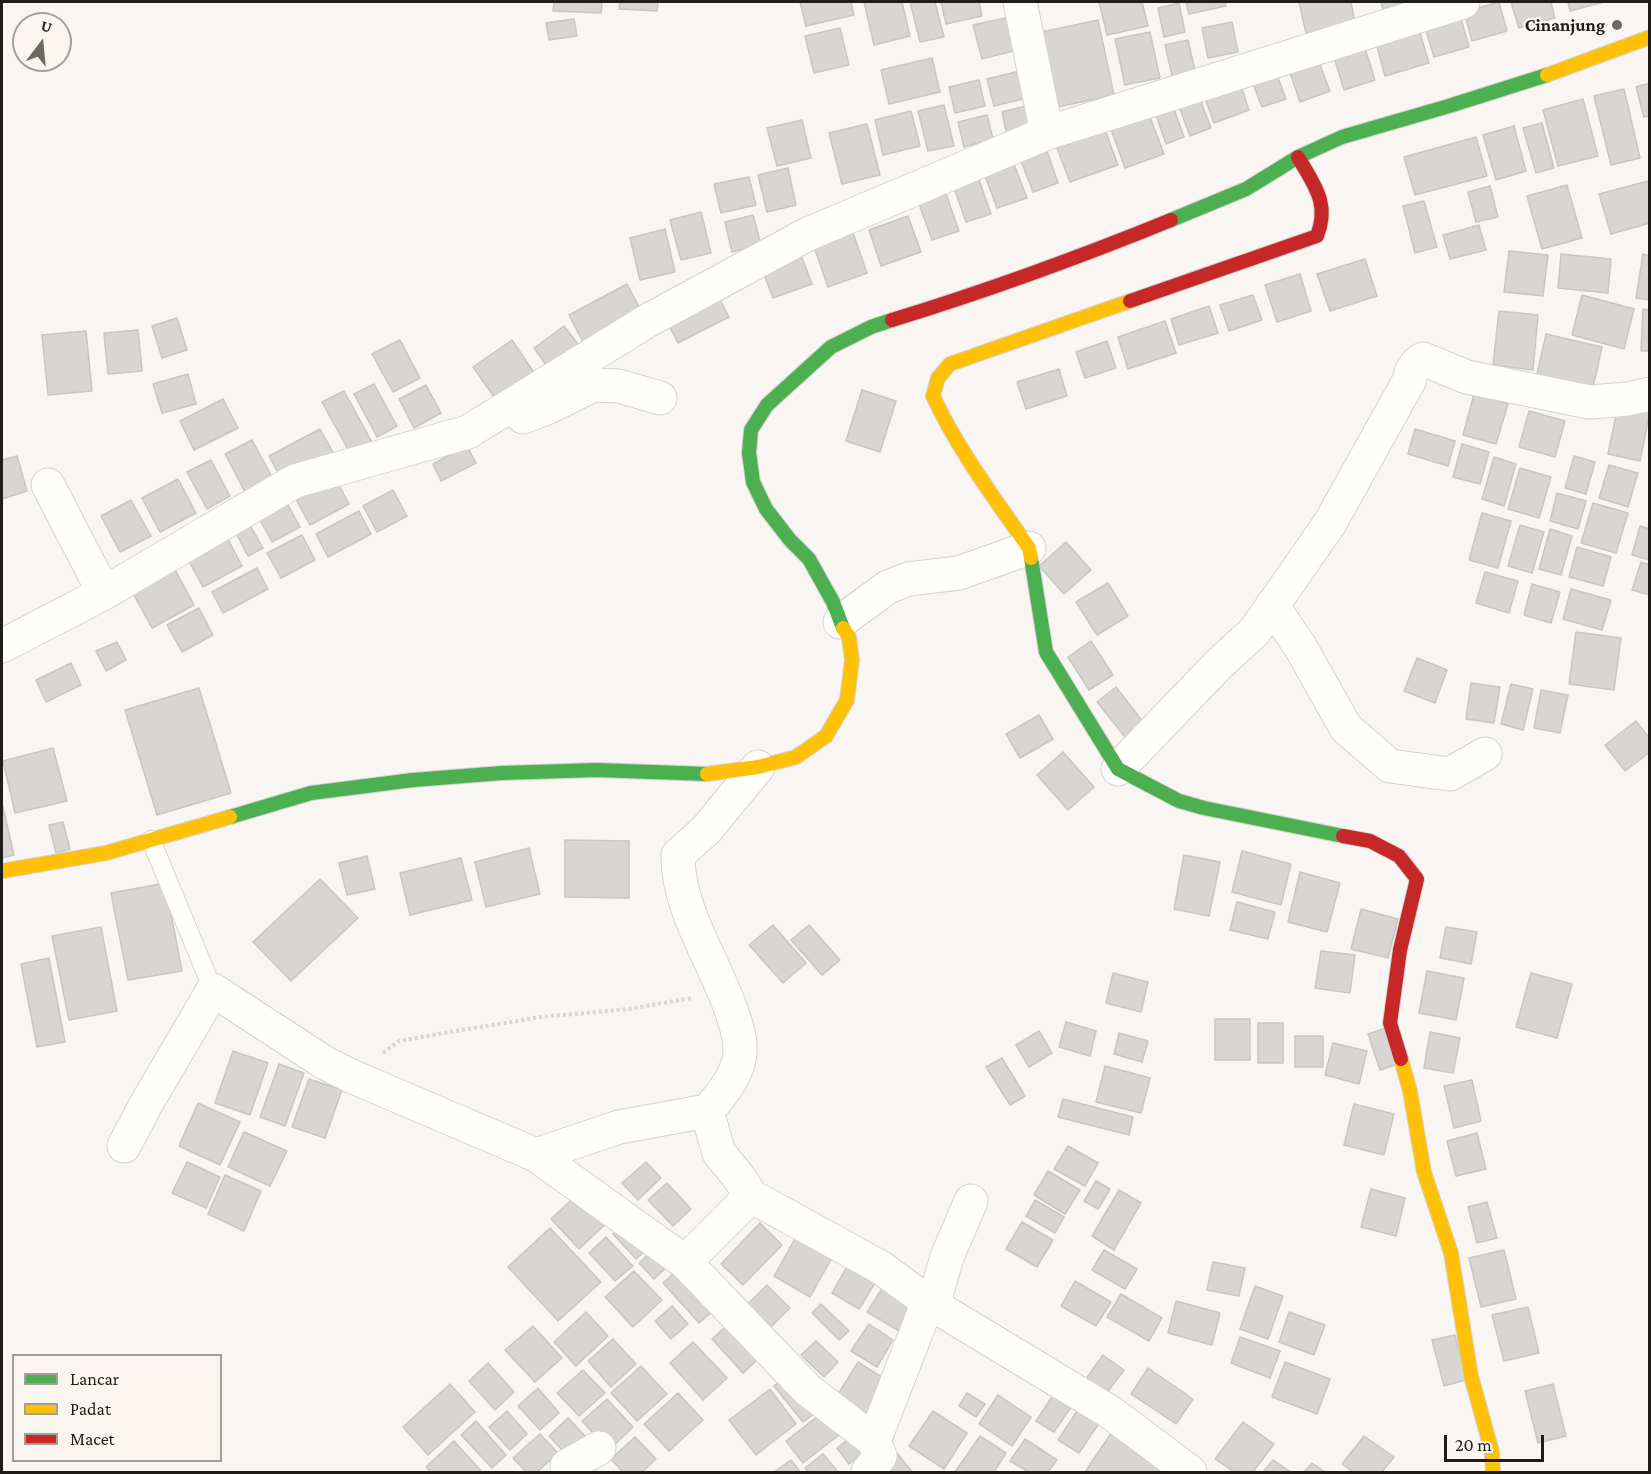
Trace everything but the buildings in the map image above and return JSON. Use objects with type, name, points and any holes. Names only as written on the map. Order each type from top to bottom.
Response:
[{"type":"main road","points":[[2,871],[106,853],[311,793],[413,780],[502,773],[597,770],[714,774],[758,767],[796,756],[826,736],[847,700],[852,660],[849,637],[809,559],[790,540],[766,509],[753,482],[749,453],[752,430],[767,405],[831,346],[871,327],[942,305],[1092,252],[1246,189],[1298,157],[1342,137],[1524,82],[1650,37]]},
{"type":"main road","points":[[1298,157],[1324,206],[1323,225],[1317,236],[950,363],[938,378],[933,396],[963,452],[1029,548],[1047,652],[1118,769],[1146,786],[1196,806],[1370,841],[1399,856],[1417,879],[1400,950],[1390,1023],[1410,1091],[1424,1172],[1451,1253],[1471,1376],[1492,1452],[1493,1473]]},
{"type":"street","points":[[1020,2],[1047,133]]},
{"type":"street","points":[[468,432],[647,321],[808,234],[1047,133],[1463,2]]},
{"type":"street","points":[[1118,769],[1219,664],[1255,631],[1330,523],[1416,363],[1423,359],[1467,377],[1589,402],[1628,399],[1650,394]]},
{"type":"street","points":[[2,646],[104,593],[295,481],[468,432],[491,431],[549,407],[593,385],[619,386],[660,398]]},
{"type":"street","points":[[48,485],[104,593]]},
{"type":"street","points":[[840,622],[888,587],[898,583],[931,575],[959,573],[1029,548]]},
{"type":"street","points":[[1272,606],[1301,648],[1346,728],[1390,766],[1450,774],[1485,754]]},
{"type":"street","points":[[536,1155],[619,1126],[707,1111],[732,1077],[740,1052],[737,1028],[726,996],[684,898],[678,855],[706,830],[758,767]]},
{"type":"street","points":[[124,1146],[213,990],[325,1063],[536,1155],[685,1262],[808,1390],[874,1441],[880,1456],[868,1473]]},
{"type":"street","points":[[707,1111],[719,1154],[751,1196],[880,1267],[930,1304],[1110,1412],[1190,1473]]},
{"type":"street","points":[[685,1262],[751,1196]]},
{"type":"street","points":[[874,1441],[971,1201]]},
{"type":"street","points":[[566,1470],[598,1448]]},
{"type":"lane","points":[[151,840],[213,990]]},
{"type":"path","points":[[351,1076],[399,1041],[541,1017],[628,1009],[692,998],[726,996]]},
{"type":"traffic: fast","points":[[1171,220],[1246,189],[1298,157],[1342,137],[1547,75]]},
{"type":"traffic: fast","points":[[843,628],[833,602],[809,559],[790,540],[766,509],[753,482],[749,453],[751,430],[767,405],[831,347],[871,327],[892,320]]},
{"type":"traffic: fast","points":[[1031,558],[1046,652],[1118,769],[1179,801],[1343,836]]},
{"type":"traffic: fast","points":[[230,817],[311,793],[413,780],[502,773],[597,770],[707,774]]},
{"type":"traffic: slow","points":[[1547,75],[1650,37]]},
{"type":"traffic: slow","points":[[1031,558],[1029,548],[978,474],[943,416],[933,396],[938,378],[950,364],[1130,301]]},
{"type":"traffic: slow","points":[[707,774],[758,767],[796,757],[826,736],[847,700],[852,660],[849,637],[843,628]]},
{"type":"traffic: slow","points":[[2,871],[106,853],[230,817]]},
{"type":"traffic: slow","points":[[1401,1059],[1410,1091],[1424,1172],[1451,1253],[1471,1376],[1492,1452],[1493,1472]]},
{"type":"traffic: jam","points":[[1130,301],[1317,236],[1321,224],[1321,204],[1298,157]]},
{"type":"traffic: jam","points":[[892,320],[1033,273],[1171,220]]},
{"type":"traffic: jam","points":[[1343,836],[1370,841],[1399,856],[1417,879],[1400,950],[1390,1023],[1401,1059]]},
{"type":"place","name":"Cinanjung","points":[[1617,25]]}]
